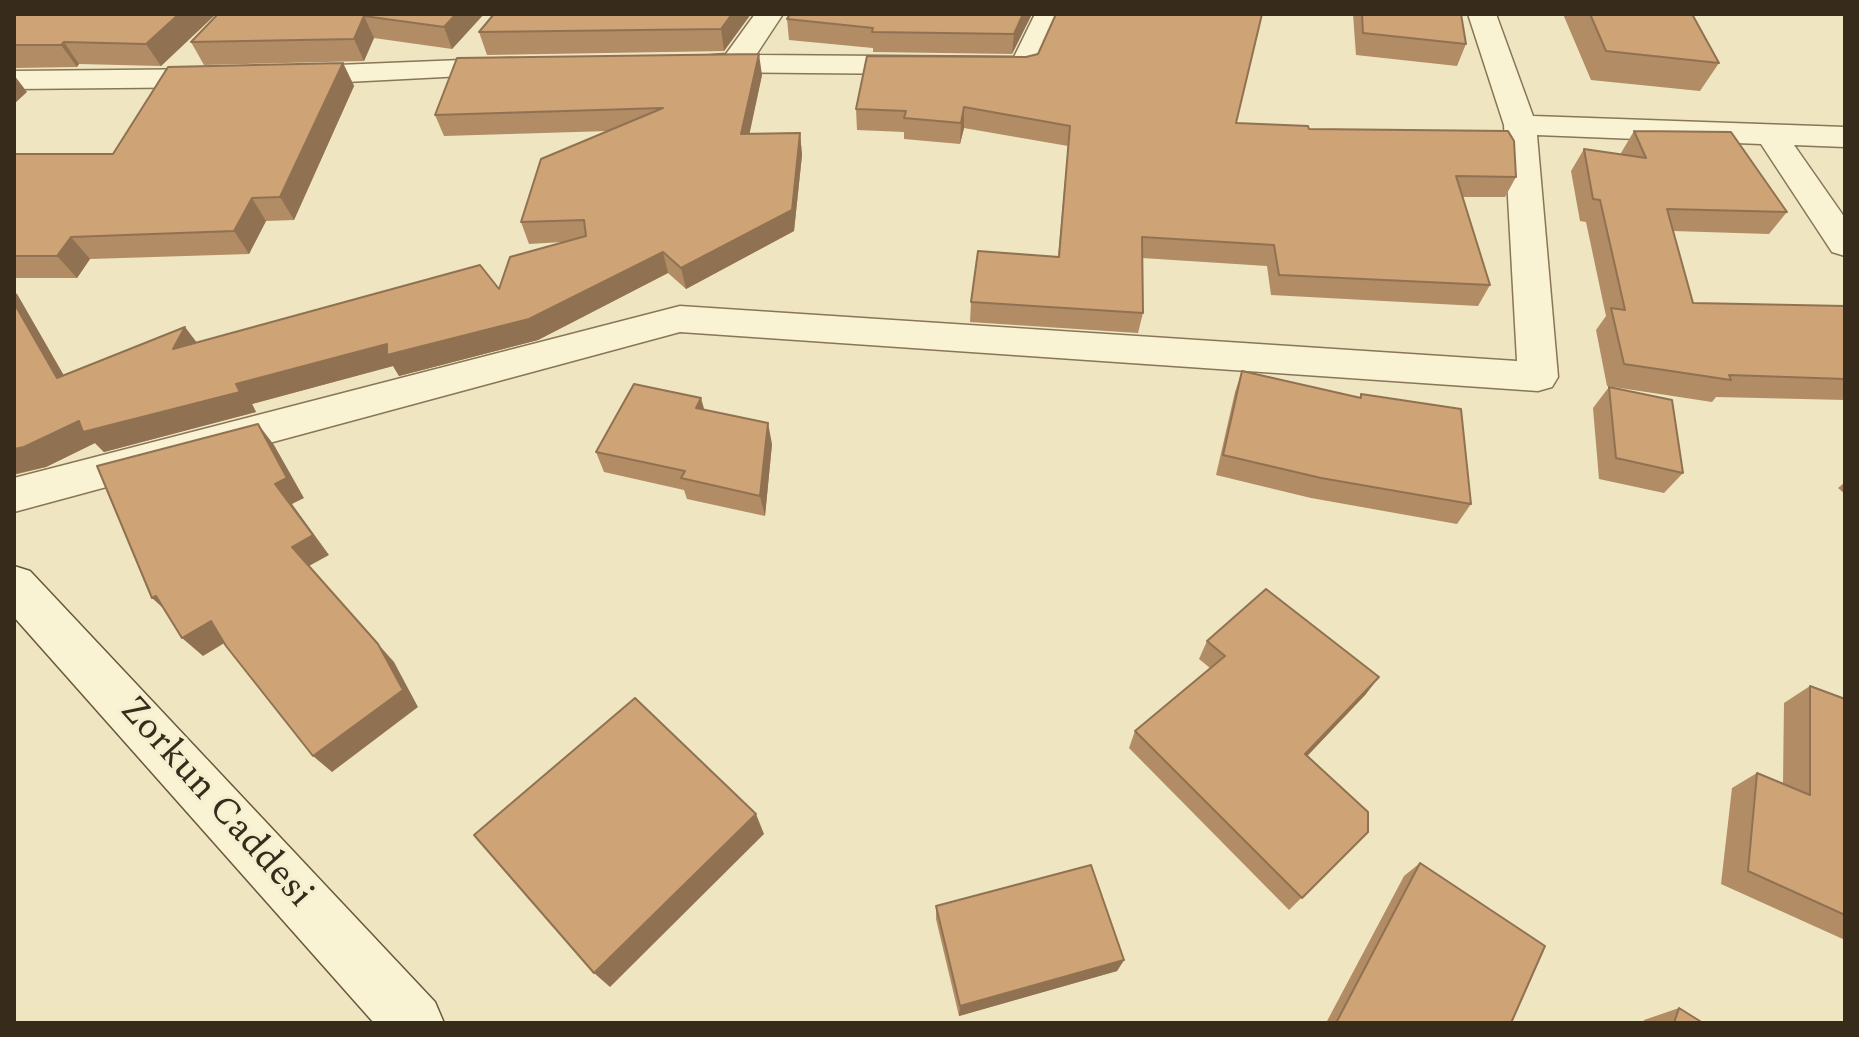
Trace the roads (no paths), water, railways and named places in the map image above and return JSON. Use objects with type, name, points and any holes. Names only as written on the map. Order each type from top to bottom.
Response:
[{"type":"street","points":[[735,63],[769,14]]},
{"type":"street","points":[[673,64],[1024,66],[1049,14]]},
{"type":"street","points":[[14,495],[680,319],[1538,377],[1520,125],[1482,14]]},
{"type":"street","points":[[457,67],[484,35]]},
{"type":"street","points":[[169,79],[202,47]]},
{"type":"street","points":[[14,80],[314,76],[457,67],[534,66]]},
{"type":"street","points":[[1520,125],[1845,137]]},
{"type":"street","points":[[1771,135],[1845,244]]},
{"type":"street","name":"Zorkun Caddesi","points":[[14,585],[414,1023]]}]
